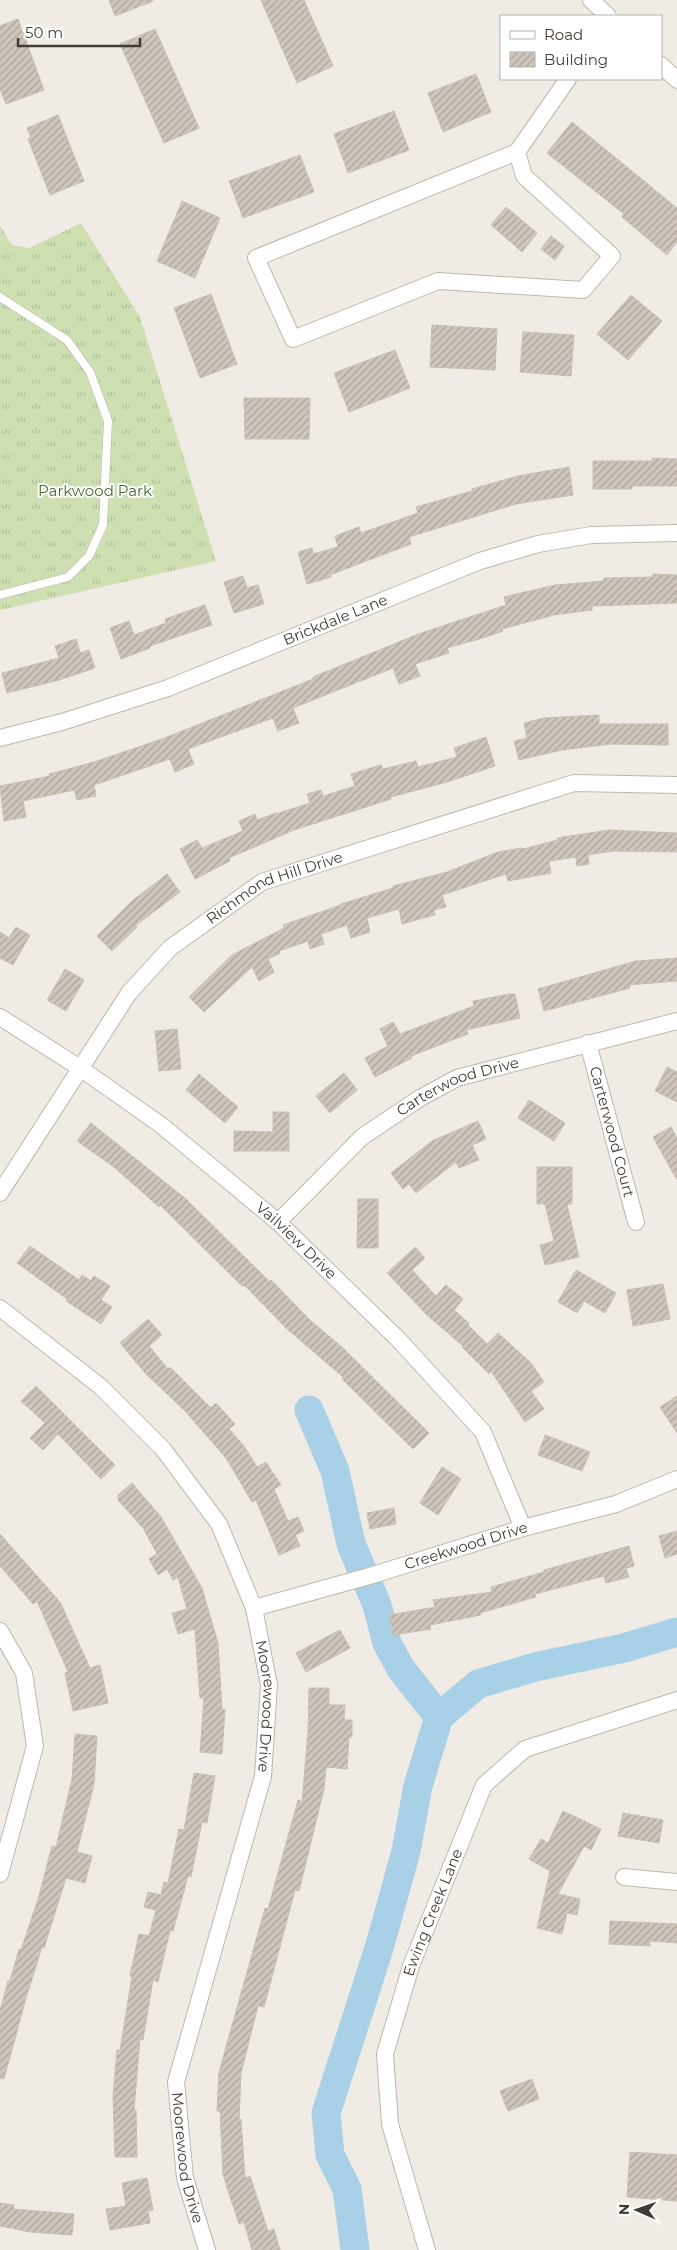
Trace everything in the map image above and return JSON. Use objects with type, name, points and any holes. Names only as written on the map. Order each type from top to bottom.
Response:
[{"type":"street","points":[[591,0],[607,15]]},
{"type":"street","points":[[662,66],[677,80]]},
{"type":"street","points":[[517,152],[524,176],[612,256],[583,290],[438,281],[293,340],[256,258],[517,152],[567,80]]},
{"type":"street","name":"Brickdale Lane","points":[[0,738],[62,722],[168,688],[480,561],[538,544],[592,535],[677,533]]},
{"type":"street","name":"Richmond Hill Drive","points":[[0,1193],[129,993],[170,948],[262,882],[574,783],[677,785]]},
{"type":"street","name":"Vailview Drive","points":[[0,1017],[80,1068],[161,1125],[278,1222],[398,1340],[483,1432],[523,1528]]},
{"type":"street","name":"Carterwood Drive","points":[[278,1222],[362,1137],[420,1098],[456,1078],[677,1021]]},
{"type":"street","name":"Carterwood Court","points":[[588,1044],[636,1222]]},
{"type":"street","name":"Moorewood Drive","points":[[0,1308],[101,1386],[163,1449],[219,1524],[254,1608],[270,1685],[263,1776],[176,2082],[185,2178],[207,2250]]},
{"type":"street","name":"Creekwood Drive","points":[[254,1608],[354,1581],[523,1528],[616,1504],[677,1478]]},
{"type":"street","points":[[0,1631],[24,1673],[35,1746],[0,1874]]},
{"type":"street","name":"Ewing Creek Lane","points":[[427,2250],[390,2124],[385,2054],[411,1966],[484,1784],[525,1749],[677,1700]]},
{"type":"street","points":[[624,1877],[677,1882]]},
{"type":"lane","points":[[0,297],[67,340],[90,372],[108,421],[102,526],[89,556],[68,577],[0,595]]},
{"type":"green space","name":"Parkwood Park","points":[[81,223],[140,317],[216,561],[0,610],[0,226],[12,245],[29,248]]},
{"type":"building","points":[[109,0],[153,0],[153,1],[115,16]]},
{"type":"building","points":[[261,0],[304,0],[333,66],[297,83]]},
{"type":"building","points":[[18,19],[44,90],[6,104],[0,89],[0,26]]},
{"type":"building","points":[[155,29],[199,128],[164,143],[120,44]]},
{"type":"building","points":[[476,74],[491,112],[443,132],[428,93]]},
{"type":"building","points":[[394,111],[409,150],[348,173],[334,134]]},
{"type":"building","points":[[58,115],[84,181],[50,195],[28,139],[31,137],[27,128]]},
{"type":"building","points":[[572,122],[677,208],[677,242],[667,255],[622,217],[624,214],[547,153]]},
{"type":"building","points":[[300,155],[314,192],[243,218],[229,181]]},
{"type":"building","points":[[182,201],[220,218],[195,278],[157,261]]},
{"type":"building","points":[[506,207],[537,233],[522,252],[491,225]]},
{"type":"building","points":[[551,236],[564,246],[555,260],[541,249]]},
{"type":"building","points":[[211,294],[237,364],[200,378],[174,308]]},
{"type":"building","points":[[631,295],[662,321],[628,360],[597,334]]},
{"type":"building","points":[[432,325],[497,329],[495,370],[430,367]]},
{"type":"building","points":[[523,332],[574,335],[571,376],[520,372]]},
{"type":"building","points":[[395,350],[410,388],[349,412],[334,373]]},
{"type":"building","points":[[244,398],[310,398],[309,439],[245,439]]},
{"type":"building","points":[[652,458],[677,459],[677,486],[632,486],[632,489],[593,489],[593,461],[652,461]]},
{"type":"building","points":[[569,467],[573,495],[516,504],[409,537],[411,544],[330,575],[331,577],[307,584],[298,552],[312,548],[313,554],[338,547],[335,536],[359,527],[361,533],[418,513],[416,507],[472,491],[472,489],[518,476]]},
{"type":"building","points":[[653,574],[677,575],[677,603],[592,606],[592,610],[554,615],[502,629],[503,631],[486,637],[447,648],[449,653],[415,664],[420,676],[399,684],[393,668],[293,708],[299,723],[278,731],[273,718],[188,749],[194,764],[175,772],[170,759],[94,785],[96,796],[77,800],[74,790],[23,801],[26,817],[4,821],[0,786],[50,776],[49,774],[94,762],[162,739],[313,679],[313,677],[421,633],[506,605],[504,597],[555,585],[604,581],[604,578],[653,577]]},
{"type":"building","points":[[243,576],[247,588],[258,585],[264,604],[234,613],[224,582]]},
{"type":"building","points":[[205,605],[212,625],[150,646],[150,648],[121,659],[110,628],[129,621],[134,635],[166,623],[165,619]]},
{"type":"building","points":[[76,639],[80,653],[89,650],[95,668],[59,680],[7,693],[2,673],[59,658],[55,646]]},
{"type":"building","points":[[599,715],[599,724],[668,724],[668,745],[611,744],[562,750],[519,760],[514,741],[527,738],[524,723],[544,718]]},
{"type":"building","points":[[486,737],[495,766],[447,782],[391,797],[391,799],[294,830],[229,858],[230,861],[195,879],[180,849],[197,840],[202,848],[243,831],[239,821],[255,814],[257,820],[310,803],[307,794],[321,790],[323,796],[355,786],[351,774],[381,765],[383,769],[416,761],[418,767],[457,757],[454,748]]},
{"type":"building","points":[[609,830],[677,833],[677,852],[612,851],[588,855],[589,864],[577,866],[576,857],[549,861],[551,873],[508,881],[506,874],[442,895],[446,907],[434,910],[435,915],[402,924],[399,909],[367,918],[370,932],[351,938],[347,925],[321,934],[324,944],[310,949],[308,941],[279,951],[280,953],[268,959],[274,972],[259,981],[252,967],[204,1012],[189,997],[232,955],[284,928],[283,925],[393,888],[393,886],[447,872],[498,852],[523,849],[558,840],[557,838]]},
{"type":"building","points":[[167,874],[180,892],[135,926],[137,927],[112,951],[97,936],[132,901]]},
{"type":"building","points":[[16,927],[30,935],[13,965],[0,958],[0,932],[9,938]]},
{"type":"building","points":[[677,958],[677,981],[629,985],[630,988],[544,1011],[538,989],[636,961]]},
{"type":"building","points":[[65,969],[84,980],[66,1011],[47,1000]]},
{"type":"building","points":[[515,994],[520,1018],[466,1030],[468,1034],[411,1056],[412,1058],[375,1077],[365,1058],[388,1046],[380,1029],[393,1022],[400,1034],[474,1006],[473,1001]]},
{"type":"building","points":[[177,1029],[181,1069],[159,1071],[155,1031]]},
{"type":"building","points":[[667,1067],[677,1072],[677,1102],[655,1091]]},
{"type":"building","points":[[344,1073],[357,1090],[330,1113],[316,1096]]},
{"type":"building","points":[[199,1074],[238,1107],[225,1123],[186,1090]]},
{"type":"building","points":[[529,1100],[565,1123],[554,1141],[518,1118]]},
{"type":"building","points":[[273,1112],[289,1112],[289,1151],[234,1151],[234,1131],[273,1132]]},
{"type":"building","points":[[478,1121],[486,1139],[472,1145],[479,1160],[459,1168],[456,1162],[416,1193],[409,1184],[403,1189],[391,1173],[432,1141]]},
{"type":"building","points":[[91,1123],[186,1199],[310,1320],[343,1348],[429,1433],[413,1449],[342,1379],[343,1377],[287,1329],[160,1205],[159,1207],[114,1167],[77,1141]]},
{"type":"building","points":[[671,1127],[677,1138],[677,1180],[653,1137]]},
{"type":"building","points":[[537,1167],[572,1167],[572,1204],[567,1204],[579,1257],[545,1265],[540,1245],[554,1241],[545,1204],[537,1204]]},
{"type":"building","points":[[358,1199],[378,1199],[378,1248],[357,1248]]},
{"type":"building","points":[[30,1246],[79,1280],[82,1275],[91,1281],[94,1276],[110,1286],[101,1300],[112,1307],[101,1324],[66,1301],[67,1299],[17,1263]]},
{"type":"building","points":[[415,1247],[425,1258],[412,1270],[436,1296],[446,1285],[463,1299],[454,1310],[469,1323],[468,1325],[487,1344],[498,1333],[531,1363],[544,1382],[531,1391],[544,1409],[525,1422],[491,1371],[489,1374],[463,1346],[427,1315],[387,1273]]},
{"type":"building","points":[[576,1270],[616,1293],[605,1313],[584,1301],[577,1313],[558,1302]]},
{"type":"building","points":[[663,1284],[670,1319],[633,1326],[627,1290]]},
{"type":"building","points":[[148,1319],[162,1335],[149,1346],[168,1369],[170,1367],[211,1408],[216,1403],[235,1424],[229,1429],[244,1446],[257,1467],[266,1462],[281,1485],[274,1489],[288,1521],[298,1517],[304,1531],[295,1535],[300,1546],[279,1555],[256,1500],[252,1502],[226,1458],[185,1411],[145,1373],[120,1343]]},
{"type":"building","points":[[36,1386],[115,1465],[101,1479],[58,1434],[43,1450],[30,1438],[45,1423],[21,1401]]},
{"type":"building","points":[[677,1396],[677,1433],[660,1407]]},
{"type":"building","points":[[545,1435],[590,1452],[582,1471],[538,1455]]},
{"type":"building","points":[[442,1467],[461,1479],[438,1515],[420,1503]]},
{"type":"building","points":[[132,1483],[161,1517],[202,1588],[218,1643],[222,1709],[225,1710],[222,1754],[200,1752],[204,1698],[200,1698],[195,1629],[178,1634],[172,1613],[187,1609],[178,1577],[173,1580],[167,1569],[158,1575],[149,1559],[157,1554],[143,1528],[118,1500],[118,1495]]},
{"type":"building","points":[[394,1508],[396,1524],[370,1529],[367,1513]]},
{"type":"building","points":[[677,1531],[677,1554],[665,1558],[659,1536]]},
{"type":"building","points":[[0,1534],[60,1602],[90,1668],[100,1665],[108,1703],[73,1711],[65,1673],[68,1672],[37,1601],[33,1604],[0,1566]]},
{"type":"building","points":[[629,1546],[634,1566],[626,1568],[629,1577],[606,1583],[604,1576],[535,1594],[536,1597],[480,1613],[481,1615],[430,1625],[431,1629],[393,1635],[390,1615],[435,1607],[433,1600],[492,1592],[491,1587]]},
{"type":"building","points":[[340,1630],[350,1648],[306,1672],[296,1653]]},
{"type":"building","points":[[309,1688],[329,1688],[329,1705],[345,1705],[344,1720],[352,1720],[352,1737],[349,1737],[347,1769],[326,1767],[324,1789],[299,1891],[295,1890],[264,2007],[258,2006],[241,2073],[239,2120],[241,2119],[245,2178],[250,2176],[268,2231],[274,2229],[280,2250],[252,2250],[244,2222],[239,2224],[223,2175],[220,2111],[217,2111],[219,2072],[265,1908],[268,1909],[298,1800],[302,1802],[308,1732]]},
{"type":"building","points":[[75,1734],[97,1736],[94,1784],[77,1852],[92,1856],[85,1883],[66,1878],[26,1998],[4,2079],[0,2078],[0,2011],[8,1981],[10,1981],[19,1949],[21,1950],[39,1896],[52,1846],[56,1847],[72,1779]]},
{"type":"building","points":[[194,1773],[215,1776],[207,1823],[202,1822],[191,1877],[188,1876],[173,1931],[170,1930],[158,1982],[153,1980],[143,2040],[140,2039],[134,2110],[136,2110],[137,2157],[115,2157],[113,2096],[117,2050],[120,2050],[132,1976],[130,1976],[139,1934],[149,1936],[156,1910],[144,1907],[148,1892],[161,1895],[164,1882],[168,1883],[179,1829],[184,1830]]},
{"type":"building","points":[[563,1811],[601,1829],[591,1850],[584,1846],[558,1894],[580,1899],[577,1915],[567,1913],[562,1934],[537,1928],[550,1871],[529,1859],[541,1839],[548,1843]]},
{"type":"building","points":[[623,1813],[663,1820],[659,1843],[618,1836]]},
{"type":"building","points":[[610,1921],[677,1924],[677,1943],[650,1941],[650,1946],[609,1944]]},
{"type":"building","points":[[532,2079],[539,2099],[508,2111],[500,2091]]},
{"type":"building","points":[[630,2152],[677,2155],[677,2201],[627,2197]]},
{"type":"building","points":[[147,2178],[153,2210],[148,2211],[150,2223],[110,2230],[106,2209],[126,2206],[122,2183]]},
{"type":"building","points":[[0,2203],[14,2205],[13,2209],[74,2214],[72,2235],[30,2232],[0,2226]]},
{"type":"waterway","points":[[309,1410],[335,1471],[351,1544],[377,1605],[387,1643],[401,1669],[439,1717]]},
{"type":"waterway","points":[[355,2250],[347,2189],[330,2155],[326,2113],[380,1945],[406,1851],[418,1786],[439,1717],[478,1684],[535,1667],[624,1648],[677,1632]]}]
